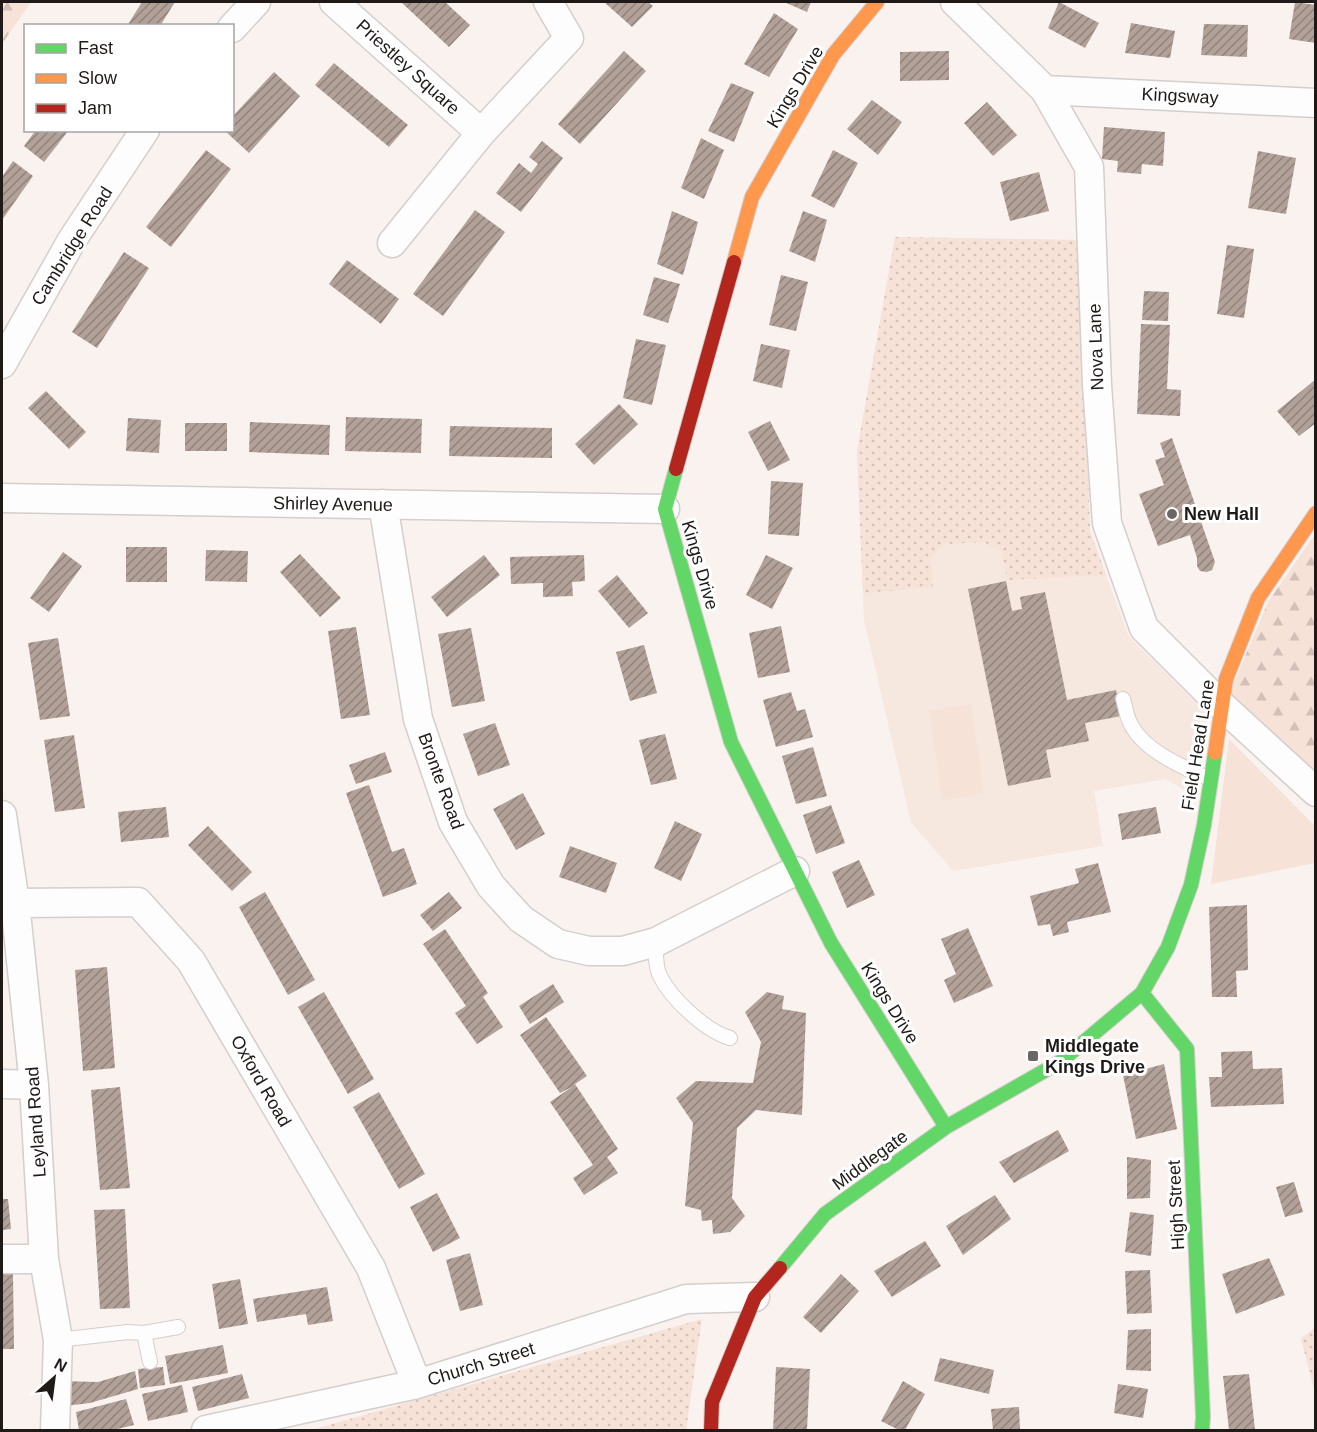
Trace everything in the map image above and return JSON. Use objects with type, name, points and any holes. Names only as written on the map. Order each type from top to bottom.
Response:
[{"type":"street","points":[[234,26],[256,2]]},
{"type":"street","name":"Priestley Square","points":[[334,2],[481,134]]},
{"type":"street","points":[[392,243],[481,134],[569,38],[549,2]]},
{"type":"street","name":"Kings Drive","points":[[877,2],[833,55],[752,197],[665,509],[731,742],[831,943],[946,1127]]},
{"type":"street","name":"Nova Lane","points":[[955,2],[1045,90],[1089,167],[1097,385],[1107,523],[1144,628],[1221,705],[1316,792]]},
{"type":"street","name":"Kingsway","points":[[1045,90],[1316,103]]},
{"type":"street","name":"Cambridge Road","points":[[2,364],[72,240],[144,132]]},
{"type":"street","name":"Shirley Avenue","points":[[2,498],[665,509]]},
{"type":"street","name":"Bronte Road","points":[[383,504],[418,719],[453,822],[491,886],[521,919],[558,944],[590,951],[623,951],[656,942],[795,871]]},
{"type":"street","name":"Field Head Lane","points":[[1142,993],[1168,947],[1191,885],[1204,825],[1226,679],[1258,598],[1316,513]]},
{"type":"street","name":"Leyland Road","points":[[2,815],[15,903],[34,1085],[44,1259],[58,1341],[55,1431]]},
{"type":"street","name":"Oxford Road","points":[[15,903],[138,902],[190,961],[371,1268],[417,1384]]},
{"type":"street","name":"Middlegate","points":[[711,1431],[711,1402],[754,1297],[825,1214],[946,1127],[1060,1062],[1142,993]]},
{"type":"street","name":"High Street","points":[[1142,993],[1187,1050],[1202,1431]]},
{"type":"street","points":[[2,1084],[34,1085]]},
{"type":"street","points":[[2,1259],[44,1259]]},
{"type":"street","name":"Church Street","points":[[206,1431],[417,1384],[686,1299],[754,1297]]},
{"type":"lane","points":[[1123,699],[1128,720],[1160,755],[1210,779]]},
{"type":"lane","points":[[656,942],[657,966],[660,976],[668,987],[710,1030],[730,1038]]},
{"type":"lane","points":[[58,1341],[178,1327]]},
{"type":"lane","points":[[144,1332],[150,1362]]},
{"type":"shaded area","points":[[895,237],[1080,240],[1090,532],[1129,637],[1207,714],[1188,792],[1166,779],[1094,791],[1103,846],[953,871],[911,822],[864,620],[857,451]]},
{"type":"green space","points":[[2,2],[31,2],[2,44]]},
{"type":"green space","points":[[895,237],[1080,240],[1090,531],[1106,575],[1007,580],[1002,552],[984,542],[944,544],[930,560],[933,587],[863,593],[857,451]]},
{"type":"green space","points":[[1315,534],[1315,771],[1228,697],[1268,602]]},
{"type":"green space","points":[[971,704],[984,793],[942,800],[929,710]]},
{"type":"green space","points":[[1229,739],[1315,826],[1315,863],[1211,884]]},
{"type":"green space","points":[[702,1319],[686,1430],[311,1430]]},
{"type":"green space","points":[[1315,1327],[1315,1393],[1301,1339]]},
{"type":"building","points":[[142,2],[175,2],[161,24],[128,24]]},
{"type":"building","points":[[401,2],[445,2],[470,25],[449,47]]},
{"type":"building","points":[[604,2],[648,2],[653,6],[632,27]]},
{"type":"building","points":[[784,2],[811,2],[807,12]]},
{"type":"building","points":[[1059,2],[1099,23],[1085,48],[1048,28]]},
{"type":"building","points":[[1295,2],[1316,5],[1316,43],[1289,39]]},
{"type":"building","points":[[774,13],[798,29],[769,77],[744,64]]},
{"type":"building","points":[[1131,23],[1175,31],[1170,58],[1125,53]]},
{"type":"building","points":[[1204,24],[1248,25],[1247,57],[1201,55]]},
{"type":"building","points":[[624,51],[646,71],[580,144],[558,124]]},
{"type":"building","points":[[949,51],[949,80],[900,81],[900,52]]},
{"type":"building","points":[[334,63],[408,125],[389,147],[315,85]]},
{"type":"building","points":[[274,72],[300,96],[249,153],[226,132],[234,132],[234,115]]},
{"type":"building","points":[[731,83],[754,92],[734,142],[708,131]]},
{"type":"building","points":[[872,100],[902,122],[878,155],[847,129]]},
{"type":"building","points":[[987,102],[1017,135],[993,156],[964,123]]},
{"type":"building","points":[[1104,127],[1165,132],[1163,166],[1142,164],[1141,174],[1117,172],[1118,161],[1102,159]]},
{"type":"building","points":[[34,132],[67,132],[44,162],[24,146]]},
{"type":"building","points":[[701,138],[724,150],[704,199],[681,188]]},
{"type":"building","points":[[542,141],[563,158],[521,212],[496,193],[519,163],[531,173],[538,164],[529,157]]},
{"type":"building","points":[[206,150],[231,169],[171,247],[146,227]]},
{"type":"building","points":[[833,150],[858,163],[834,208],[811,196]]},
{"type":"building","points":[[1258,151],[1296,158],[1286,214],[1248,208]]},
{"type":"building","points":[[13,161],[33,176],[2,220],[2,177]]},
{"type":"building","points":[[1039,172],[1049,211],[1010,221],[1000,182]]},
{"type":"building","points":[[475,210],[505,232],[443,316],[413,294]]},
{"type":"building","points":[[672,211],[698,222],[683,275],[657,264]]},
{"type":"building","points":[[803,211],[827,220],[815,262],[789,251]]},
{"type":"building","points":[[1227,245],[1254,249],[1244,318],[1217,314]]},
{"type":"building","points":[[124,252],[149,268],[97,348],[72,332]]},
{"type":"building","points":[[347,260],[399,299],[381,324],[329,284]]},
{"type":"building","points":[[781,275],[808,282],[796,331],[769,325]]},
{"type":"building","points":[[654,277],[680,284],[668,323],[643,315]]},
{"type":"building","points":[[1144,291],[1169,292],[1168,321],[1142,320]]},
{"type":"building","points":[[1141,324],[1170,325],[1167,389],[1181,390],[1180,416],[1137,414]]},
{"type":"building","points":[[636,339],[666,345],[652,405],[623,398]]},
{"type":"building","points":[[761,344],[790,350],[782,388],[753,381]]},
{"type":"building","points":[[1316,379],[1316,423],[1299,436],[1277,411]]},
{"type":"building","points":[[46,391],[86,432],[69,449],[28,408]]},
{"type":"building","points":[[619,404],[638,424],[594,465],[575,444]]},
{"type":"building","points":[[346,417],[422,419],[421,453],[345,451]]},
{"type":"building","points":[[128,418],[161,420],[159,453],[126,451]]},
{"type":"building","points":[[770,421],[790,460],[768,471],[748,432]]},
{"type":"building","points":[[250,422],[330,425],[329,455],[249,452]]},
{"type":"building","points":[[185,423],[227,423],[227,451],[185,451]]},
{"type":"building","points":[[450,426],[552,428],[552,458],[449,456]]},
{"type":"building","name":"New Hall","points":[[1172,438],[1215,562],[1212,570],[1207,572],[1200,571],[1197,566],[1190,535],[1158,546],[1139,494],[1164,485],[1155,460],[1165,457],[1160,443]]},
{"type":"building","points":[[771,481],[803,483],[799,536],[768,534]]},
{"type":"building","points":[[126,547],[167,547],[167,582],[126,582]]},
{"type":"building","points":[[206,550],[248,551],[247,582],[205,581]]},
{"type":"building","points":[[63,552],[82,566],[49,612],[30,598]]},
{"type":"building","points":[[300,554],[341,598],[320,617],[280,572]]},
{"type":"building","points":[[484,555],[500,575],[447,617],[431,597]]},
{"type":"building","points":[[584,555],[585,581],[572,582],[573,596],[543,597],[543,583],[511,584],[510,557]]},
{"type":"building","points":[[766,555],[793,568],[772,609],[746,595]]},
{"type":"building","points":[[617,575],[648,613],[629,628],[598,591]]},
{"type":"building","points":[[1006,581],[1012,611],[1022,609],[1020,597],[1045,592],[1067,700],[1116,690],[1121,716],[1085,723],[1089,741],[1046,750],[1051,777],[1008,786],[968,589]]},
{"type":"building","points":[[781,626],[790,672],[758,678],[749,633]]},
{"type":"building","points":[[356,627],[370,715],[341,719],[328,631]]},
{"type":"building","points":[[471,628],[485,701],[452,707],[438,634]]},
{"type":"building","points":[[58,638],[70,716],[40,720],[28,643]]},
{"type":"building","points":[[644,645],[657,693],[630,701],[616,652]]},
{"type":"building","points":[[791,692],[797,711],[805,709],[813,737],[776,747],[763,700]]},
{"type":"building","points":[[495,723],[510,765],[478,776],[463,734]]},
{"type":"building","points":[[665,734],[677,779],[651,785],[639,740]]},
{"type":"building","points":[[74,735],[85,808],[55,812],[44,740]]},
{"type":"building","points":[[813,747],[827,796],[796,804],[782,756]]},
{"type":"building","points":[[385,752],[392,772],[356,784],[349,765]]},
{"type":"building","points":[[369,785],[392,852],[404,848],[417,884],[383,897],[346,793]]},
{"type":"building","points":[[523,793],[545,834],[516,850],[493,809]]},
{"type":"building","points":[[831,805],[845,843],[816,854],[803,815]]},
{"type":"building","points":[[166,807],[169,837],[121,842],[118,812]]},
{"type":"building","points":[[1156,807],[1161,833],[1122,840],[1118,814]]},
{"type":"building","points":[[675,821],[702,834],[681,881],[654,868]]},
{"type":"building","points":[[208,826],[252,872],[232,891],[188,845]]},
{"type":"building","points":[[570,846],[617,863],[606,893],[559,877]]},
{"type":"building","points":[[859,860],[875,895],[847,908],[832,872]]},
{"type":"building","points":[[1098,863],[1111,912],[1067,922],[1069,932],[1053,936],[1050,924],[1038,926],[1030,896],[1079,883],[1075,869]]},
{"type":"building","points":[[265,892],[315,980],[288,995],[239,907]]},
{"type":"building","points":[[449,892],[462,908],[433,931],[420,915]]},
{"type":"building","points":[[1247,905],[1248,970],[1236,971],[1237,997],[1212,997],[1209,907]]},
{"type":"building","points":[[968,928],[993,986],[954,1003],[944,980],[956,974],[941,939]]},
{"type":"building","points":[[445,929],[488,993],[483,997],[503,1027],[477,1044],[455,1013],[466,1006],[423,944]]},
{"type":"building","points":[[107,967],[115,1068],[83,1071],[75,970]]},
{"type":"building","points":[[553,984],[564,1002],[530,1024],[519,1006]]},
{"type":"building","points":[[324,992],[374,1079],[348,1094],[298,1007]]},
{"type":"building","points":[[767,992],[784,996],[782,1009],[806,1013],[802,1115],[756,1110],[737,1128],[732,1198],[745,1216],[730,1232],[713,1234],[712,1220],[702,1221],[701,1210],[685,1206],[693,1123],[676,1098],[696,1081],[753,1083],[761,1042],[745,1012]]},
{"type":"building","points":[[546,1017],[587,1076],[575,1084],[618,1149],[607,1157],[618,1173],[584,1195],[573,1178],[593,1165],[550,1102],[572,1087],[560,1093],[520,1035]]},
{"type":"building","points":[[1252,1051],[1253,1069],[1282,1068],[1284,1104],[1211,1107],[1209,1077],[1222,1077],[1221,1052]]},
{"type":"building","points":[[1164,1064],[1177,1129],[1136,1139],[1123,1075]]},
{"type":"building","points":[[120,1087],[130,1188],[100,1190],[91,1090]]},
{"type":"building","points":[[379,1092],[425,1174],[399,1189],[353,1107]]},
{"type":"building","points":[[1058,1130],[1069,1151],[1014,1183],[999,1162]]},
{"type":"building","points":[[1127,1157],[1151,1160],[1150,1198],[1127,1199]]},
{"type":"building","points":[[1294,1182],[1303,1212],[1285,1217],[1276,1187]]},
{"type":"building","points":[[437,1193],[460,1238],[433,1252],[410,1207]]},
{"type":"building","points":[[995,1195],[1011,1219],[963,1255],[946,1226]]},
{"type":"building","points":[[2,1199],[8,1199],[11,1229],[2,1230]]},
{"type":"building","points":[[125,1209],[130,1308],[100,1309],[94,1210]]},
{"type":"building","points":[[1130,1212],[1154,1215],[1151,1256],[1125,1252]]},
{"type":"building","points":[[925,1241],[941,1266],[892,1297],[874,1271]]},
{"type":"building","points":[[470,1253],[483,1305],[460,1311],[446,1260]]},
{"type":"building","points":[[1269,1258],[1285,1295],[1236,1314],[1222,1274]]},
{"type":"building","points":[[1150,1270],[1152,1313],[1127,1314],[1125,1271]]},
{"type":"building","points":[[2,1274],[13,1274],[14,1349],[2,1349]]},
{"type":"building","points":[[841,1274],[859,1291],[821,1333],[803,1317]]},
{"type":"building","points":[[240,1279],[248,1324],[219,1329],[212,1284]]},
{"type":"building","points":[[327,1287],[333,1321],[308,1325],[306,1314],[257,1322],[253,1299]]},
{"type":"building","points":[[1151,1329],[1151,1371],[1126,1370],[1128,1330]]},
{"type":"building","points":[[223,1345],[228,1373],[170,1384],[165,1356]]},
{"type":"building","points":[[940,1358],[994,1370],[989,1394],[934,1381]]},
{"type":"building","points":[[163,1367],[165,1385],[140,1388],[138,1369]]},
{"type":"building","points":[[776,1367],[810,1369],[807,1430],[773,1430]]},
{"type":"building","points":[[135,1371],[138,1389],[90,1403],[65,1406],[62,1381],[98,1382]]},
{"type":"building","points":[[242,1374],[249,1398],[198,1411],[192,1387]]},
{"type":"building","points":[[1249,1374],[1255,1430],[1229,1430],[1223,1376]]},
{"type":"building","points":[[903,1381],[925,1394],[905,1430],[899,1430],[881,1421]]},
{"type":"building","points":[[1118,1384],[1148,1389],[1143,1418],[1114,1413]]},
{"type":"building","points":[[182,1385],[188,1412],[148,1421],[142,1394]]},
{"type":"building","points":[[126,1399],[134,1425],[113,1430],[79,1430],[76,1412]]},
{"type":"building","points":[[1019,1407],[1020,1430],[993,1430],[991,1409]]},
{"type":"traffic: fast","points":[[676,469],[665,509],[731,742],[831,943],[946,1127]]},
{"type":"traffic: fast","points":[[780,1268],[825,1214],[946,1127],[1060,1062],[1142,993],[1168,947],[1191,885],[1204,825],[1215,753]]},
{"type":"traffic: fast","points":[[1142,993],[1187,1049],[1202,1430]]},
{"type":"traffic: slow","points":[[734,262],[752,197],[833,55],[877,2]]},
{"type":"traffic: slow","points":[[1215,753],[1226,679],[1258,598],[1316,513]]},
{"type":"traffic: jam","points":[[676,469],[734,262]]},
{"type":"traffic: jam","points":[[711,1430],[712,1402],[755,1297],[780,1268]]},
{"type":"place","name":"New Hall","points":[[1172,514]]},
{"type":"place","name":"Middlegate Kings Drive","points":[[1033,1056]]}]
